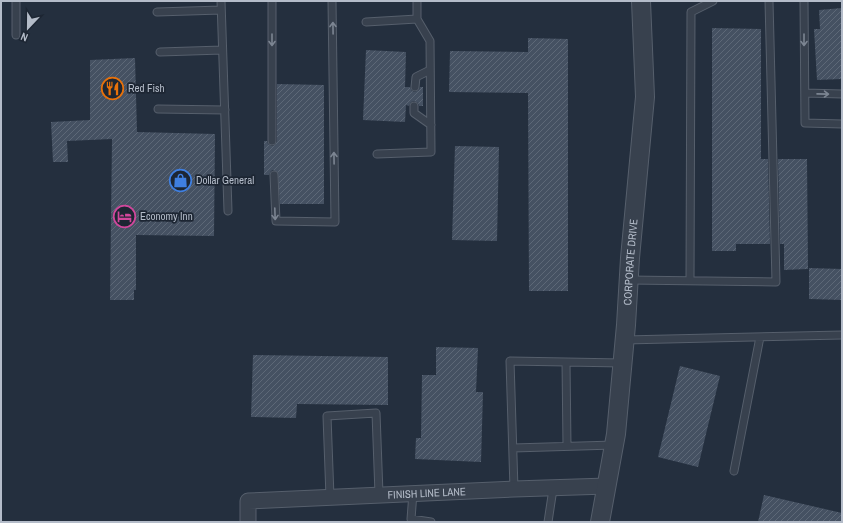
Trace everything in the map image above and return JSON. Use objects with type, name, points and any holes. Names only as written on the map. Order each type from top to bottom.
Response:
[{"type":"street","name":"CORPORATE DRIVE","points":[[600,522],[614,444],[625,340],[645,97],[640,1]]},
{"type":"street","name":"FINISH LINE LANE","points":[[248,522],[248,501],[514,488],[607,486]]},
{"type":"lane","points":[[16,1],[16,35]]},
{"type":"lane","points":[[221,1],[228,211]]},
{"type":"lane","points":[[272,1],[272,141]]},
{"type":"lane","points":[[274,175],[276,221],[335,222],[332,1]]},
{"type":"lane","points":[[377,154],[432,152],[430,41],[417,19],[417,1]]},
{"type":"lane","points":[[690,281],[691,12],[713,1]]},
{"type":"lane","points":[[629,280],[776,282],[769,1]]},
{"type":"lane","points":[[804,1],[805,123],[842,124]]},
{"type":"lane","points":[[157,12],[221,10]]},
{"type":"lane","points":[[366,22],[417,19]]},
{"type":"lane","points":[[160,52],[222,50]]},
{"type":"lane","points":[[415,87],[416,77],[430,70]]},
{"type":"lane","points":[[804,93],[842,94]]},
{"type":"lane","points":[[414,106],[414,113],[431,124]]},
{"type":"lane","points":[[158,109],[225,110]]},
{"type":"lane","points":[[625,340],[842,335]]},
{"type":"lane","points":[[734,471],[760,337]]},
{"type":"lane","points":[[514,488],[510,360],[622,363]]},
{"type":"lane","points":[[566,362],[567,446]]},
{"type":"lane","points":[[330,497],[327,416],[376,413],[379,494]]},
{"type":"lane","points":[[513,448],[614,444]]},
{"type":"lane","points":[[548,522],[553,488]]},
{"type":"lane","points":[[413,493],[411,521],[430,522]]},
{"type":"building","points":[[842,8],[842,79],[817,80],[814,29],[820,29],[819,10]]},
{"type":"building","points":[[712,28],[761,29],[761,159],[768,159],[770,244],[736,244],[736,251],[712,251]]},
{"type":"building","points":[[528,38],[568,39],[568,291],[529,291],[528,93],[449,92],[450,51],[528,52]]},
{"type":"building","points":[[366,50],[406,52],[405,87],[410,87],[412,91],[415,92],[419,90],[420,87],[423,87],[423,106],[419,106],[418,103],[414,101],[411,102],[409,106],[406,105],[405,122],[363,120]]},
{"type":"building","points":[[135,58],[137,132],[215,134],[214,236],[136,235],[136,290],[134,290],[134,300],[110,300],[112,139],[67,141],[68,162],[53,162],[51,122],[90,120],[90,60]]},
{"type":"building","points":[[277,84],[324,85],[324,204],[280,204],[278,173],[273,170],[269,175],[264,175],[264,141],[267,141],[268,144],[272,146],[275,145],[277,141]]},
{"type":"building","points":[[455,146],[499,147],[497,241],[452,240]]},
{"type":"building","points":[[778,159],[807,159],[808,269],[784,270],[784,244],[780,244]]},
{"type":"building","points":[[809,268],[842,269],[842,300],[809,299]]},
{"type":"building","points":[[436,347],[478,348],[476,392],[483,392],[481,462],[415,459],[416,438],[421,438],[422,375],[436,375]]},
{"type":"building","points":[[253,355],[388,357],[388,405],[297,404],[296,418],[251,417]]},
{"type":"building","points":[[680,366],[720,376],[698,467],[658,457]]},
{"type":"building","points":[[764,495],[842,513],[842,522],[758,522]]},
{"type":"place","name":"Red Fish","points":[[113,88]]},
{"type":"place","name":"Dollar General","points":[[180,180]]},
{"type":"place","name":"Economy Inn","points":[[124,216]]}]
